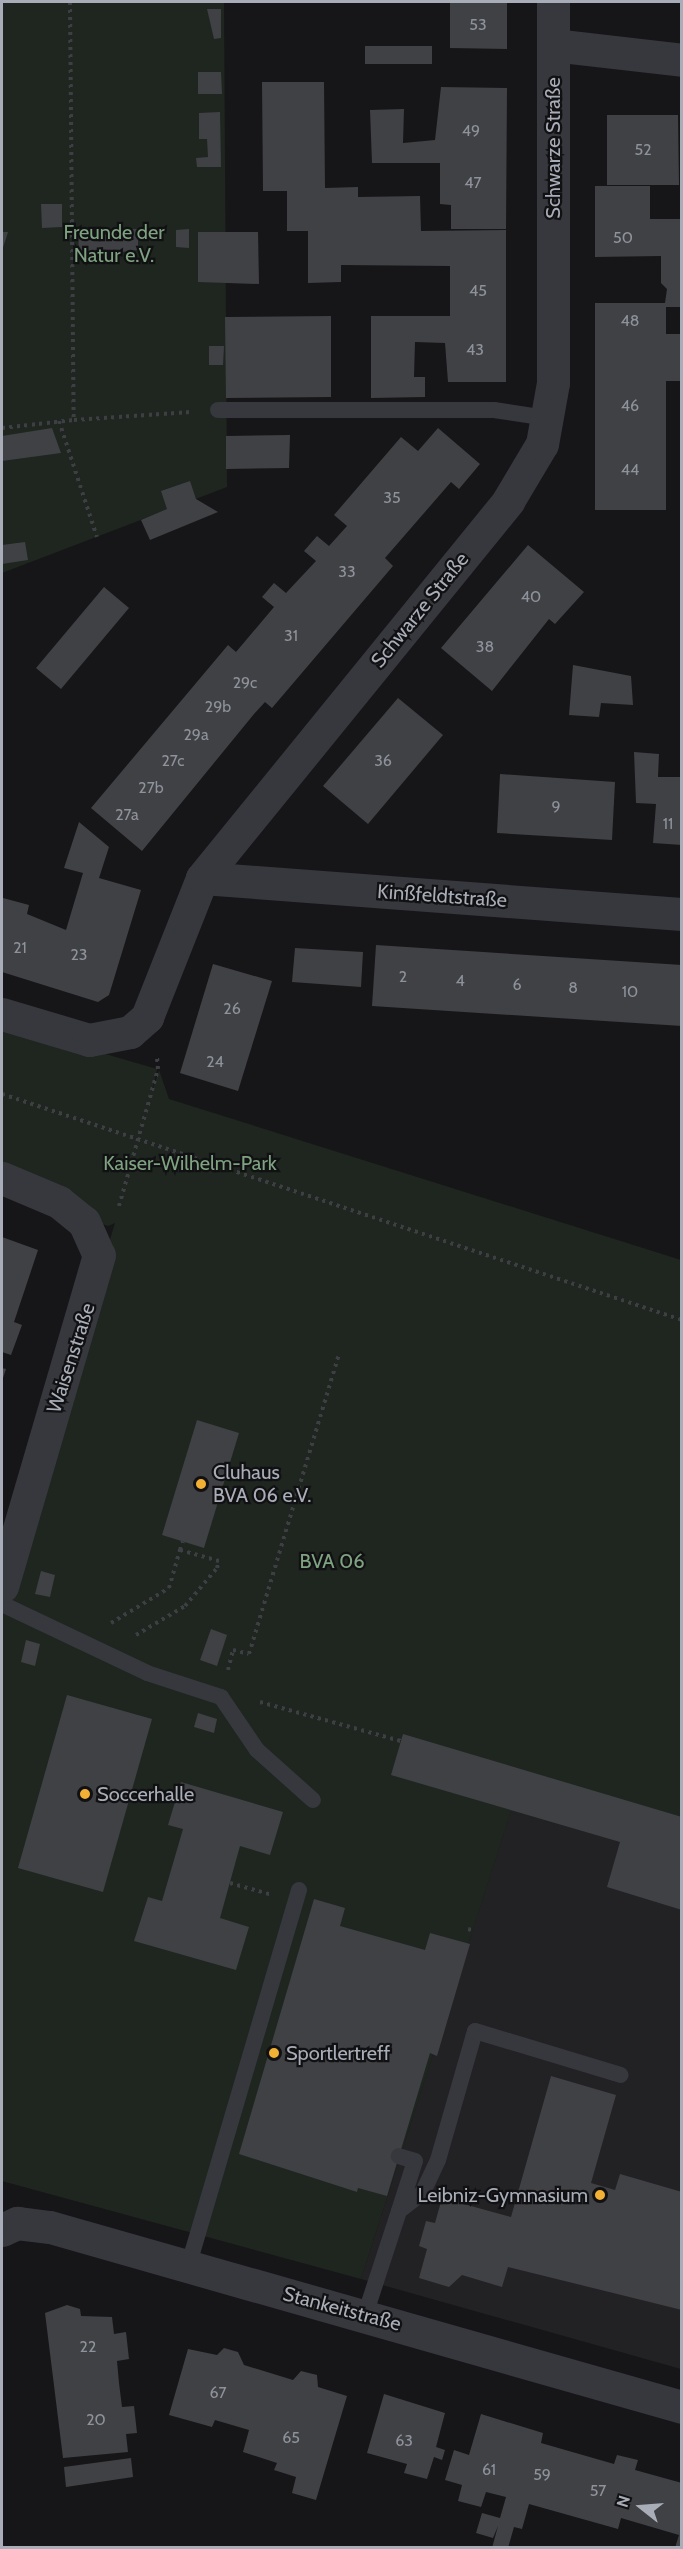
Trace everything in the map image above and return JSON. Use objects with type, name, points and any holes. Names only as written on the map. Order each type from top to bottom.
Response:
[{"type":"street","name":"Schwarze Straße","points":[[147,1017],[202,878],[508,501],[542,444],[553,383],[553,2]]},
{"type":"street","points":[[553,45],[681,60]]},
{"type":"street","name":"Kinßfeldtstraße","points":[[202,878],[681,914]]},
{"type":"street","points":[[2,1014],[89,1040],[129,1032],[147,1017]]},
{"type":"street","points":[[2,1178],[58,1202],[96,1240]]},
{"type":"street","name":"Waisenstraße","points":[[2,1586],[98,1273],[96,1240]]},
{"type":"street","name":"Stankeitstraße","points":[[2,2230],[17,2223],[50,2227],[366,2315],[681,2407]]},
{"type":"lane","points":[[218,410],[494,410],[547,417]]},
{"type":"lane","points":[[2,1604],[89,1647],[224,1702],[257,1750],[313,1800]]},
{"type":"lane","points":[[188,2267],[298,1896]]},
{"type":"lane","points":[[399,2211],[423,2192],[438,2160],[475,2031],[621,2075]]},
{"type":"lane","points":[[366,2315],[415,2161],[399,2157]]},
{"type":"path","points":[[70,2],[74,420]]},
{"type":"path","points":[[2,428],[59,421],[218,410]]},
{"type":"path","points":[[59,421],[97,537]]},
{"type":"path","points":[[96,1240],[113,1227],[158,1069],[147,1017]]},
{"type":"path","points":[[2,1094],[681,1320]]},
{"type":"path","points":[[339,1354],[249,1654],[233,1650],[224,1702],[248,1699],[401,1741]]},
{"type":"path","points":[[89,1647],[96,1632],[169,1588],[183,1541]]},
{"type":"path","points":[[128,1640],[185,1606],[217,1568],[219,1561],[180,1550]]},
{"type":"path","points":[[230,1883],[298,1896]]},
{"type":"path","points":[[468,1929],[474,1931]]},
{"type":"shaded area","points":[[511,1810],[681,1859],[681,2369],[361,2279]]},
{"type":"green space","name":"Freunde der Natur e.V.","points":[[2,2],[224,2],[227,487],[2,573]]},
{"type":"green space","name":"BVA 06","points":[[2,1024],[157,1069],[152,1092],[159,1070],[169,1099],[681,1260],[681,1859],[511,1811],[361,2279],[2,2181],[2,1597],[115,1223],[108,1226],[2,1188]]},
{"type":"building","points":[[450,2],[507,2],[507,49],[450,48]]},
{"type":"building","points":[[207,9],[221,9],[221,38],[214,39]]},
{"type":"building","points":[[365,46],[432,46],[432,64],[365,64]]},
{"type":"building","points":[[198,72],[221,72],[222,94],[198,94]]},
{"type":"building","points":[[262,82],[324,82],[325,188],[358,187],[358,197],[420,196],[421,231],[506,230],[506,382],[448,382],[445,343],[415,342],[414,377],[425,377],[425,397],[371,398],[371,316],[450,316],[450,266],[341,265],[341,282],[308,283],[308,231],[287,231],[287,191],[263,191]]},
{"type":"building","points":[[441,87],[507,88],[506,229],[451,229],[451,205],[440,204],[440,163],[372,163],[370,110],[404,109],[403,143],[435,140]]},
{"type":"building","points":[[220,112],[221,167],[197,167],[196,158],[208,157],[207,139],[199,139],[199,113]]},
{"type":"building","points":[[607,115],[678,115],[679,185],[607,185]]},
{"type":"building","points":[[595,186],[650,186],[650,219],[682,219],[682,307],[666,307],[666,334],[682,334],[682,381],[666,381],[666,510],[595,510],[595,303],[665,303],[667,289],[661,283],[661,256],[595,257]]},
{"type":"building","points":[[41,204],[62,204],[62,227],[42,228]]},
{"type":"building","points":[[78,229],[138,229],[138,250],[79,257]]},
{"type":"building","points":[[189,229],[189,248],[176,247],[176,230]]},
{"type":"building","points":[[2,232],[8,232],[2,251]]},
{"type":"building","points":[[198,232],[258,232],[259,284],[198,282]]},
{"type":"building","points":[[331,316],[331,397],[226,398],[225,317]]},
{"type":"building","points":[[209,346],[224,346],[223,365],[209,365]]},
{"type":"building","points":[[52,428],[61,453],[2,461],[2,436]]},
{"type":"building","points":[[438,428],[480,464],[459,489],[451,482],[385,558],[393,566],[272,708],[265,702],[254,714],[142,851],[91,808],[228,645],[236,652],[274,607],[262,597],[274,583],[286,593],[316,561],[304,551],[317,536],[329,546],[347,526],[334,515],[401,437],[418,451]]},
{"type":"building","points":[[290,435],[289,468],[226,469],[226,436]]},
{"type":"building","points":[[190,481],[196,499],[218,512],[150,540],[141,520],[167,509],[161,491]]},
{"type":"building","points":[[25,542],[28,560],[2,564],[2,545]]},
{"type":"building","points":[[528,545],[584,592],[555,624],[549,619],[492,691],[441,648]]},
{"type":"building","points":[[104,587],[129,608],[61,689],[36,668]]},
{"type":"building","points":[[573,665],[631,676],[633,705],[601,703],[599,717],[569,715]]},
{"type":"building","points":[[398,698],[443,735],[368,824],[323,786]]},
{"type":"building","points":[[634,752],[659,754],[658,777],[682,777],[682,845],[653,843],[656,804],[636,803]]},
{"type":"building","points":[[500,774],[615,782],[612,840],[497,833]]},
{"type":"building","points":[[79,822],[109,847],[99,878],[141,890],[109,995],[98,1002],[2,972],[3,898],[29,905],[27,914],[66,930],[83,873],[64,868]]},
{"type":"building","points":[[376,945],[682,965],[682,1026],[372,1006]]},
{"type":"building","points":[[295,948],[363,952],[361,987],[292,982]]},
{"type":"building","points":[[213,964],[272,981],[238,1091],[180,1073]]},
{"type":"building","points":[[2,1237],[38,1250],[14,1322],[22,1325],[11,1355],[2,1352]]},
{"type":"building","points":[[2,1368],[6,1369],[2,1381]]},
{"type":"building","name":"Cluhaus BVA 06 e.V.","points":[[197,1420],[239,1433],[204,1548],[162,1535]]},
{"type":"building","points":[[41,1571],[55,1575],[50,1597],[35,1594]]},
{"type":"building","points":[[211,1629],[227,1635],[217,1666],[200,1660]]},
{"type":"building","points":[[26,1640],[40,1644],[35,1666],[21,1662]]},
{"type":"building","name":"Soccerhalle","points":[[67,1695],[152,1719],[103,1892],[18,1868]]},
{"type":"building","points":[[198,1713],[217,1719],[214,1733],[194,1727]]},
{"type":"building","points":[[403,1734],[682,1817],[682,1910],[607,1887],[620,1842],[391,1775]]},
{"type":"building","points":[[181,1782],[283,1812],[270,1855],[240,1846],[220,1918],[249,1927],[236,1970],[134,1941],[148,1897],[162,1901],[183,1829],[168,1825]]},
{"type":"building","points":[[314,1899],[345,1908],[340,1926],[425,1950],[430,1933],[470,1944],[437,2056],[430,2053],[387,2196],[358,2188],[357,2192],[239,2154]]},
{"type":"building","name":"Leibniz-Gymnasium","points":[[551,2076],[616,2095],[591,2183],[615,2190],[620,2174],[682,2192],[682,2310],[508,2267],[502,2287],[462,2275],[449,2287],[419,2278],[427,2249],[419,2246],[426,2221],[435,2223],[442,2198],[511,2217]]},
{"type":"building","points":[[67,2305],[80,2309],[81,2316],[112,2317],[114,2334],[126,2332],[129,2359],[117,2361],[122,2407],[134,2406],[137,2433],[126,2434],[128,2452],[63,2458],[45,2313]]},
{"type":"building","points":[[224,2348],[238,2352],[244,2365],[293,2380],[301,2371],[317,2375],[318,2387],[347,2396],[316,2500],[292,2493],[296,2477],[274,2470],[277,2463],[243,2452],[249,2430],[215,2420],[212,2427],[169,2415],[188,2349],[217,2355]]},
{"type":"building","points":[[384,2394],[445,2413],[436,2447],[445,2450],[442,2460],[434,2457],[427,2479],[404,2473],[407,2464],[367,2453]]},
{"type":"building","points":[[481,2414],[543,2433],[541,2443],[614,2464],[617,2455],[638,2460],[635,2470],[682,2483],[682,2548],[675,2548],[679,2535],[621,2518],[618,2529],[529,2504],[522,2529],[514,2527],[508,2548],[492,2548],[498,2526],[493,2538],[476,2533],[482,2513],[500,2518],[506,2497],[486,2492],[481,2507],[458,2501],[462,2485],[445,2480],[454,2450],[469,2455]]},
{"type":"building","points":[[131,2458],[133,2477],[66,2487],[64,2467]]},
{"type":"place","name":"Cluhaus BVA 06 e.V.","points":[[201,1484]]},
{"type":"place","name":"Soccerhalle","points":[[85,1794]]},
{"type":"place","name":"Sportlertreff","points":[[274,2053]]},
{"type":"place","name":"Leibniz-Gymnasium","points":[[600,2195]]},
{"type":"park label","name":"Kaiser-Wilhelm-Park","points":[[190,1163]]}]
